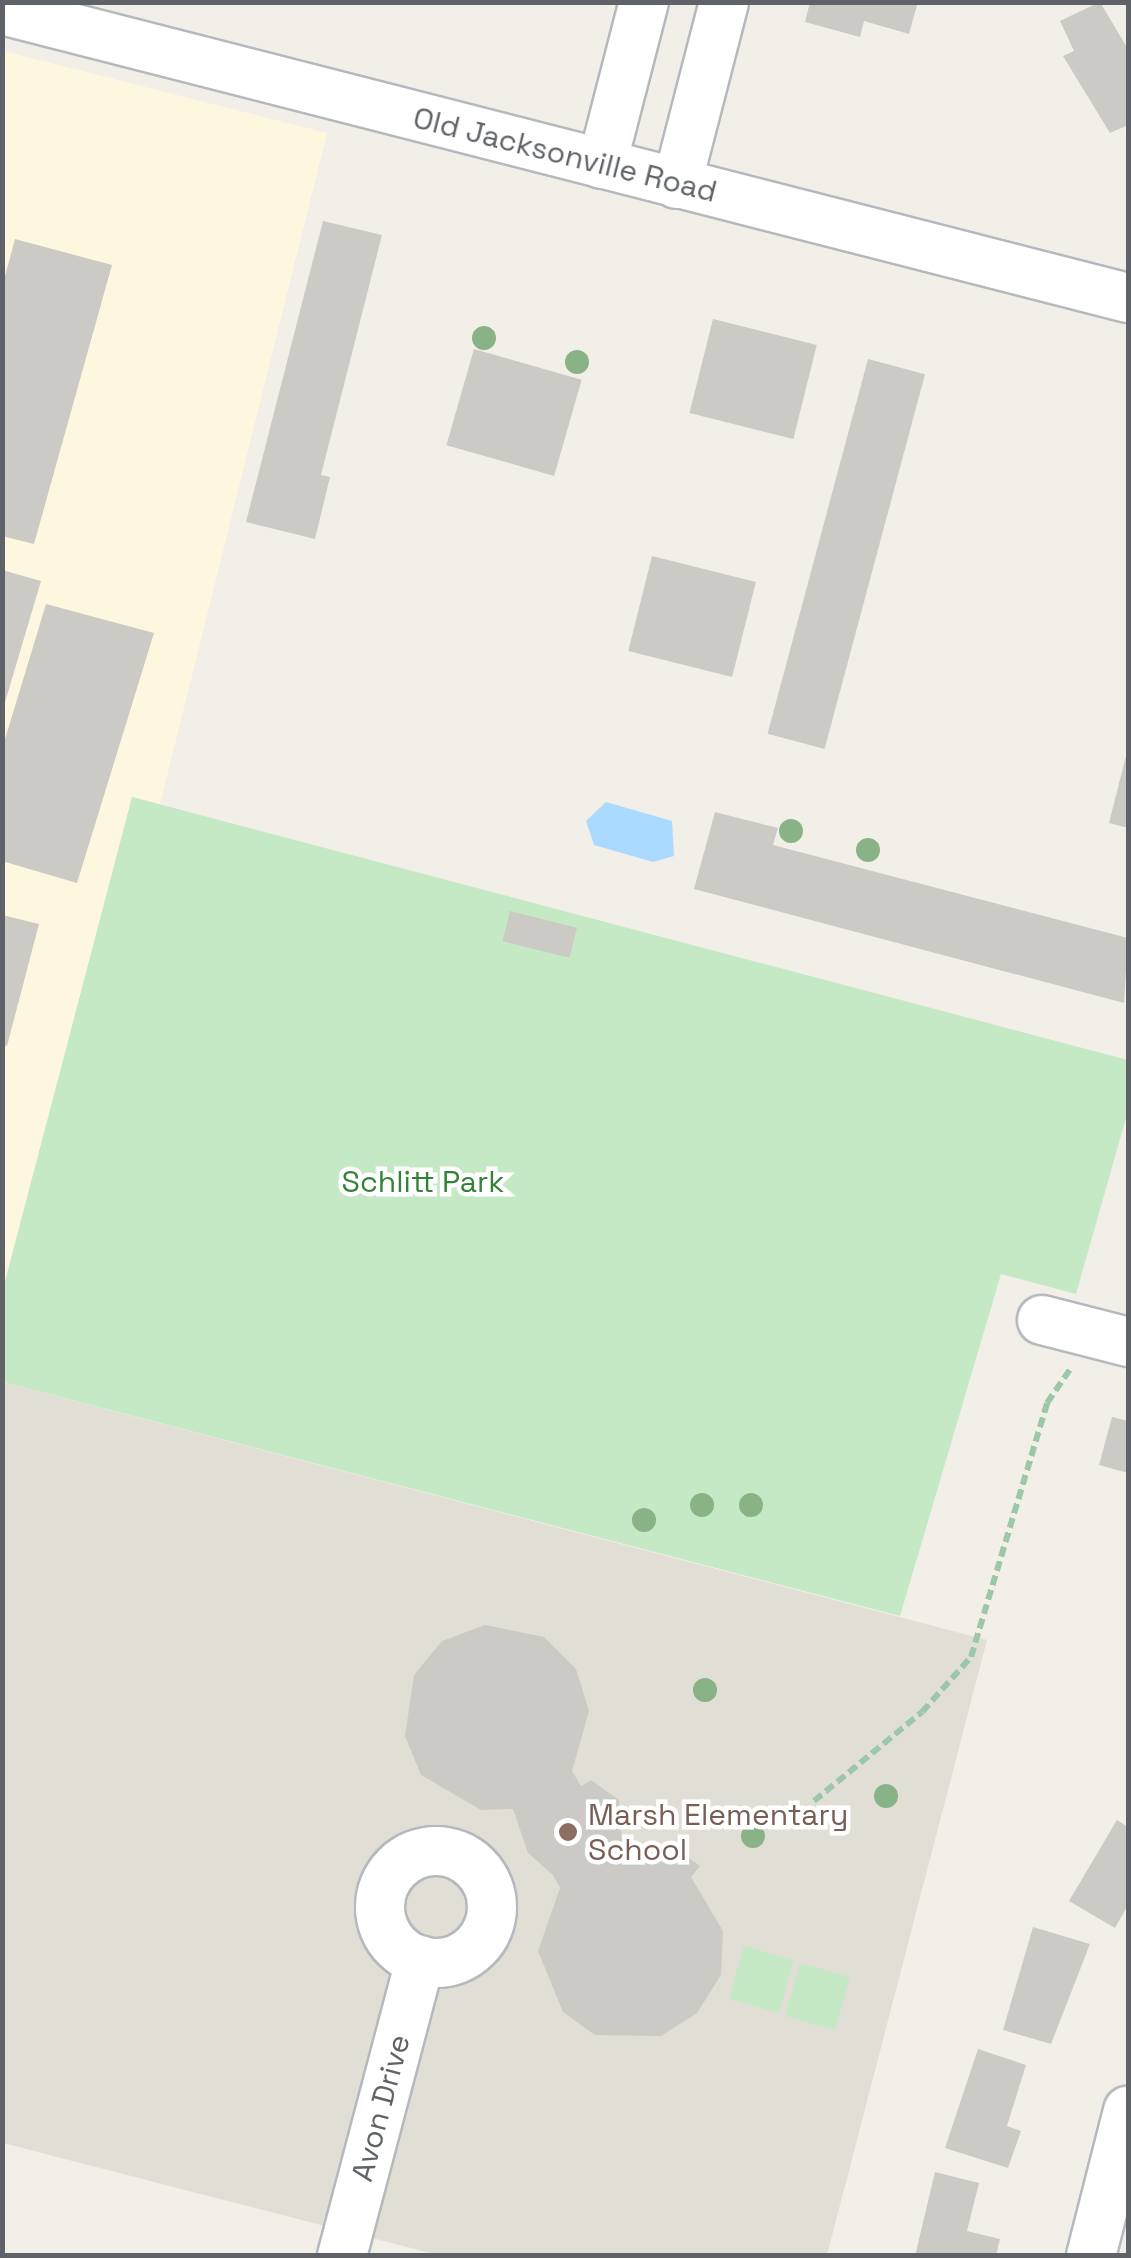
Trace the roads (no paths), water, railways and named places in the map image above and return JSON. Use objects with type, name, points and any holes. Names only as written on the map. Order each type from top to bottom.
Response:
[{"type":"street","points":[[602,164],[644,2]]},
{"type":"street","points":[[677,184],[724,2]]},
{"type":"street","name":"Old Jacksonville Road","points":[[2,10],[1128,298]]},
{"type":"street","points":[[1042,1320],[1128,1342]]},
{"type":"street","name":"Avon Drive","points":[[342,2256],[420,1960]]},
{"type":"street","points":[[1091,2256],[1128,2112]]},
{"type":"water","points":[[606,802],[672,821],[674,856],[653,862],[594,845],[586,821]]},
{"type":"place","name":"Marsh Elementary School","points":[[568,1832]]},
{"type":"park label","name":"Schlitt Park","points":[[423,1182]]}]
